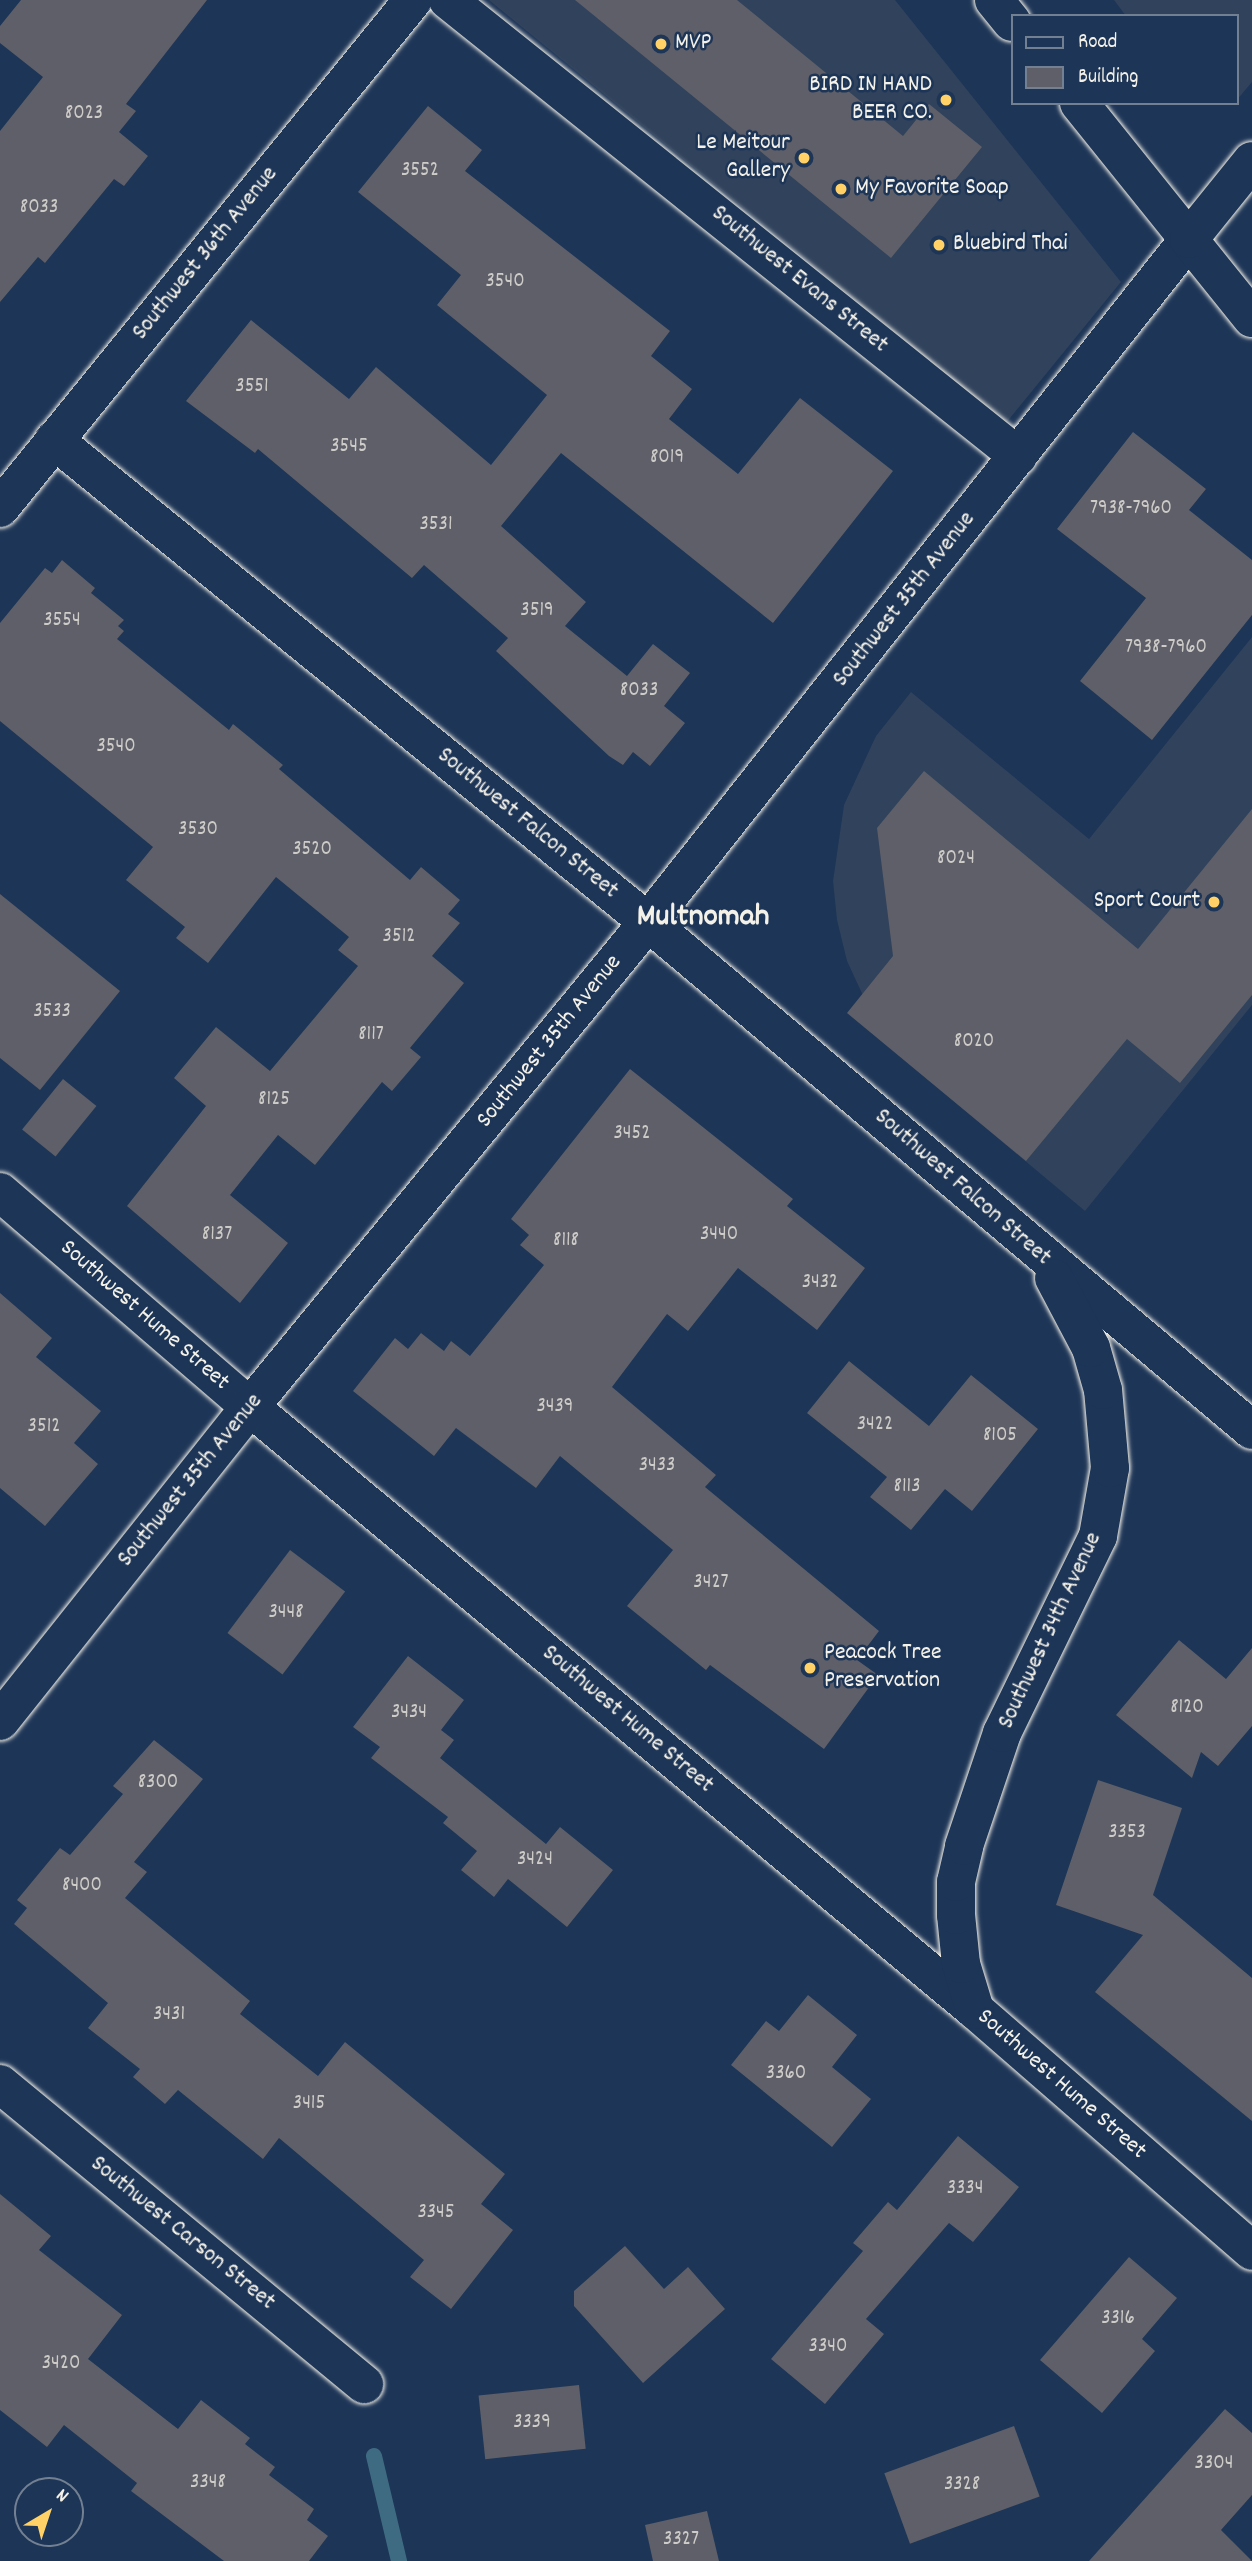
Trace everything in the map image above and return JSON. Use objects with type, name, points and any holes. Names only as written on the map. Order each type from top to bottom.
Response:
[{"type":"street","name":"Southwest 36th Avenue","points":[[0,508],[413,0]]},
{"type":"street","name":"Southwest Evans Street","points":[[448,0],[1018,456]]},
{"type":"street","points":[[994,0],[1010,20]]},
{"type":"street","points":[[1081,105],[1252,318]]},
{"type":"street","name":"Southwest 35th Avenue","points":[[0,1721],[250,1407],[648,922],[1252,161]]},
{"type":"street","name":"Southwest Falcon Street","points":[[54,440],[648,922],[1043,1258],[1252,1430]]},
{"type":"street","name":"Southwest Hume Street","points":[[0,1192],[250,1407],[975,2010],[1252,2250]]},
{"type":"street","name":"Southwest 34th Avenue","points":[[975,2010],[961,1964],[957,1915],[956,1882],[964,1846],[980,1787],[1002,1733],[1098,1536],[1110,1468],[1103,1390],[1091,1348],[1043,1258]]},
{"type":"street","name":"Southwest Carson Street","points":[[0,2084],[364,2384]]},
{"type":"shaded area","points":[[489,0],[895,0],[1121,282],[1006,423]]},
{"type":"shaded area","points":[[1114,0],[1252,0],[1252,82],[1238,99],[1238,14],[1124,14]]},
{"type":"shaded area","points":[[1252,637],[1252,1005],[1085,1211],[909,1064],[873,1017],[847,961],[837,920],[833,881],[844,805],[876,736],[911,692],[1089,839]]},
{"type":"building","points":[[21,0],[207,0],[126,104],[136,111],[119,132],[148,156],[124,186],[114,179],[45,263],[38,257],[0,302],[0,131],[43,77],[0,43],[0,26]]},
{"type":"building","points":[[575,0],[737,0],[903,136],[929,104],[982,147],[891,258]]},
{"type":"building","points":[[428,106],[482,150],[465,171],[670,331],[651,356],[692,389],[669,419],[738,474],[800,398],[893,471],[773,623],[561,453],[501,526],[586,602],[565,626],[627,676],[653,644],[690,673],[664,706],[685,723],[650,766],[633,752],[623,765],[609,756],[496,651],[508,638],[424,565],[412,578],[258,449],[255,453],[186,401],[251,320],[349,399],[376,367],[491,465],[547,395],[437,305],[461,275],[358,192]]},
{"type":"building","points":[[1133,432],[1206,489],[1189,510],[1252,560],[1252,615],[1152,740],[1080,681],[1146,598],[1057,529]]},
{"type":"building","points":[[62,560],[95,588],[91,593],[124,620],[118,626],[124,631],[117,639],[229,730],[233,724],[283,765],[279,769],[410,880],[421,867],[460,900],[448,914],[460,923],[432,956],[464,983],[410,1048],[421,1057],[392,1091],[382,1082],[315,1165],[278,1135],[230,1195],[288,1243],[240,1303],[127,1206],[206,1106],[174,1078],[216,1027],[270,1071],[358,966],[338,950],[349,937],[276,877],[208,963],[176,938],[185,927],[126,880],[153,847],[0,721],[0,623],[45,568],[52,573]]},
{"type":"building","points":[[924,771],[1138,949],[1252,809],[1252,995],[1180,1083],[1127,1039],[1026,1161],[847,1013],[893,956],[877,828]]},
{"type":"building","points":[[0,894],[120,991],[40,1090],[0,1058]]},
{"type":"building","points":[[630,1069],[793,1199],[787,1206],[865,1268],[817,1330],[738,1268],[688,1331],[667,1314],[612,1387],[716,1475],[705,1487],[879,1631],[857,1660],[878,1675],[824,1749],[710,1665],[706,1670],[627,1606],[673,1550],[560,1456],[536,1488],[456,1428],[434,1456],[353,1391],[395,1338],[408,1349],[421,1333],[444,1351],[451,1341],[470,1356],[544,1265],[520,1245],[529,1235],[511,1219]]},
{"type":"building","points":[[63,1079],[96,1106],[56,1157],[22,1130]]},
{"type":"building","points":[[0,1293],[52,1338],[36,1357],[101,1411],[74,1443],[98,1464],[45,1526],[0,1488]]},
{"type":"building","points":[[849,1361],[929,1426],[971,1375],[1038,1429],[972,1511],[945,1489],[911,1530],[870,1497],[887,1477],[807,1413]]},
{"type":"building","points":[[290,1550],[345,1592],[283,1675],[227,1633]]},
{"type":"building","points":[[1179,1640],[1226,1679],[1252,1648],[1252,1726],[1218,1766],[1201,1752],[1192,1778],[1116,1715]]},
{"type":"building","points":[[408,1656],[464,1700],[441,1730],[454,1740],[440,1758],[546,1844],[560,1827],[613,1870],[567,1927],[508,1879],[494,1897],[461,1870],[477,1851],[443,1823],[448,1817],[371,1758],[380,1747],[353,1727]]},
{"type":"building","points":[[154,1740],[203,1779],[134,1862],[147,1872],[125,1898],[250,2001],[240,2014],[318,2076],[345,2042],[505,2174],[481,2204],[513,2230],[451,2309],[410,2277],[424,2260],[279,2138],[263,2159],[178,2090],[165,2104],[133,2077],[140,2069],[88,2028],[108,2003],[14,1924],[27,1908],[17,1900],[60,1848],[70,1855],[123,1794],[113,1786]]},
{"type":"building","points":[[1098,1780],[1182,1808],[1153,1895],[1252,1978],[1252,2121],[1095,1992],[1143,1935],[1056,1905]]},
{"type":"building","points":[[808,1995],[857,2035],[832,2067],[871,2099],[832,2147],[731,2065],[766,2021],[779,2031]]},
{"type":"building","points":[[958,2136],[1019,2187],[973,2242],[949,2223],[866,2319],[884,2334],[825,2404],[771,2359],[863,2251],[853,2243],[888,2202],[897,2210]]},
{"type":"building","points":[[0,2194],[51,2236],[39,2250],[122,2315],[88,2359],[178,2429],[201,2400],[250,2438],[245,2444],[275,2467],[269,2475],[314,2509],[307,2520],[328,2536],[309,2561],[224,2561],[131,2491],[137,2483],[64,2425],[47,2447],[0,2410]]},
{"type":"building","points":[[625,2246],[664,2289],[688,2267],[725,2309],[643,2383],[574,2306],[574,2291]]},
{"type":"building","points":[[1129,2257],[1177,2298],[1142,2339],[1155,2351],[1102,2413],[1040,2360]]},
{"type":"building","points":[[579,2385],[586,2449],[485,2459],[479,2396]]},
{"type":"building","points":[[1225,2409],[1252,2433],[1252,2495],[1221,2530],[1252,2561],[1089,2561]]},
{"type":"building","points":[[1014,2426],[1040,2496],[910,2544],[884,2473]]},
{"type":"building","points":[[707,2511],[719,2561],[653,2561],[645,2525]]},
{"type":"waterway","points":[[374,2456],[399,2561]]},
{"type":"place","name":"MVP","points":[[661,44]]},
{"type":"place","name":"BIRD IN HAND BEER CO.","points":[[946,100]]},
{"type":"place","name":"Le Meitour Gallery","points":[[804,158]]},
{"type":"place","name":"My Favorite Soap","points":[[841,189]]},
{"type":"place","name":"Bluebird Thai","points":[[939,245]]},
{"type":"place","name":"Sport Court","points":[[1214,902]]},
{"type":"place","name":"Peacock Tree Preservation","points":[[810,1668]]},
{"type":"district","name":"Multnomah","points":[[703,918]]}]
